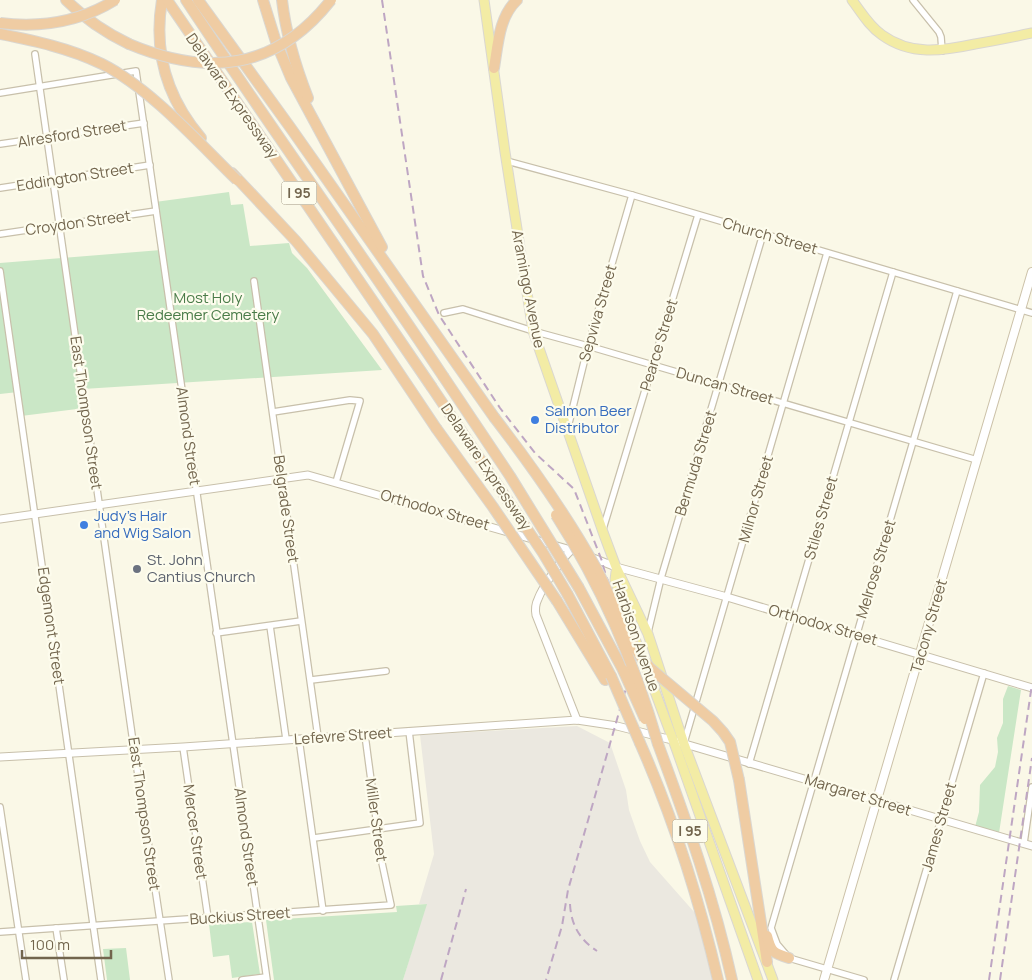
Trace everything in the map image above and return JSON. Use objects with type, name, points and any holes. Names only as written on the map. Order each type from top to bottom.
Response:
[{"type":"highway","points":[[66,0],[102,30],[129,44],[166,57],[193,62],[222,63],[248,59],[269,52],[291,40],[310,24],[331,0]]},
{"type":"highway","points":[[0,23],[26,25],[53,24],[91,13],[115,0]]},
{"type":"highway","points":[[162,0],[160,43],[165,75],[175,102],[190,126],[237,180]]},
{"type":"highway","name":"Delaware Expressway","points":[[166,0],[431,386],[543,553],[568,595],[608,678]]},
{"type":"highway","name":"Delaware Expressway","points":[[186,0],[510,476],[579,588],[623,670],[658,744],[699,858],[724,944],[732,980]]},
{"type":"highway","points":[[198,0],[523,456],[578,537],[597,570],[632,645],[641,658],[650,668],[713,721],[730,742],[738,780],[767,962]]},
{"type":"highway","points":[[263,0],[283,60],[368,223],[423,316]]},
{"type":"highway","points":[[282,0],[285,26],[298,74],[330,150]]},
{"type":"highway","points":[[494,68],[502,26],[509,9],[517,0]]},
{"type":"highway","points":[[0,34],[54,45],[88,58],[118,74],[163,109],[296,240],[373,334],[436,428],[494,507],[608,678]]},
{"type":"highway","points":[[494,417],[573,542],[606,605],[641,689],[658,744]]},
{"type":"highway","name":"I 95","points":[[608,678],[640,743],[670,815],[705,924],[718,980]]},
{"type":"highway","points":[[759,906],[770,948],[776,954],[789,958]]},
{"type":"main road","name":"Aramingo Avenue","points":[[484,0],[533,331],[602,532],[616,567]]},
{"type":"main road","points":[[852,0],[872,26],[888,39],[914,50],[942,51],[1032,33]]},
{"type":"main road","name":"Tacony Street","points":[[824,980],[878,802],[1032,272]]},
{"type":"main road","name":"Harbison Avenue","points":[[616,567],[648,634],[684,744],[773,980]]},
{"type":"main road","name":"Harbison Avenue","points":[[616,567],[616,580],[758,980]]},
{"type":"street","points":[[913,0],[938,32],[942,42],[942,51]]},
{"type":"street","name":"East Thompson Street","points":[[35,54],[134,749],[169,980]]},
{"type":"street","name":"Almond Street","points":[[40,87],[136,71],[266,978]]},
{"type":"street","points":[[0,93],[40,87]]},
{"type":"street","name":"Alresford Street","points":[[0,144],[144,122]]},
{"type":"street","name":"Church Street","points":[[507,161],[1032,313]]},
{"type":"street","name":"Eddington Street","points":[[0,188],[150,165]]},
{"type":"street","name":"Sepviva Street","points":[[567,431],[588,346],[632,196]]},
{"type":"street","name":"Croydon Street","points":[[0,234],[156,212]]},
{"type":"street","name":"Pearce Street","points":[[602,532],[698,216]]},
{"type":"street","name":"Bermuda Street","points":[[648,634],[661,578],[763,234]]},
{"type":"street","name":"Milnor Street","points":[[684,744],[827,253]]},
{"type":"street","name":"Edgemont Street","points":[[0,271],[101,980]]},
{"type":"street","name":"Stiles Street","points":[[750,764],[893,272]]},
{"type":"street","name":"Belgrade Street","points":[[254,281],[318,737]]},
{"type":"street","name":"Melrose Street","points":[[789,958],[776,944],[771,928],[957,291]]},
{"type":"street","name":"Duncan Street","points":[[444,313],[463,309],[977,460]]},
{"type":"street","points":[[273,412],[350,400],[360,401],[336,482]]},
{"type":"street","name":"Orthodox Street","points":[[0,519],[308,475],[573,549],[616,567],[727,597],[1032,688]]},
{"type":"street","points":[[573,549],[567,553],[556,569],[538,599],[535,608],[536,616],[576,720]]},
{"type":"street","points":[[216,633],[301,621]]},
{"type":"street","points":[[270,626],[286,739]]},
{"type":"street","points":[[311,680],[386,671]]},
{"type":"street","name":"James Street","points":[[894,980],[984,673]]},
{"type":"street","name":"Lefevre Street","points":[[0,757],[576,720],[616,726],[684,744]]},
{"type":"street","points":[[314,838],[420,823],[409,731]]},
{"type":"street","name":"Miller Street","points":[[364,735],[377,829],[391,905]]},
{"type":"street","points":[[299,739],[323,910]]},
{"type":"street","name":"Margaret Street","points":[[684,744],[1032,846]]},
{"type":"street","name":"Mercer Street","points":[[183,746],[208,918]]},
{"type":"street","points":[[1024,843],[1032,788]]},
{"type":"street","points":[[0,807],[3,848],[19,931],[26,980]]},
{"type":"street","name":"Buckius Street","points":[[0,932],[391,905]]},
{"type":"street","points":[[56,928],[64,980]]},
{"type":"street","points":[[789,958],[864,980]]},
{"type":"street","points":[[242,980],[266,978]]},
{"type":"shaded area","points":[[577,726],[610,743],[626,790],[629,810],[640,841],[650,862],[695,913],[706,937],[714,980],[403,980],[426,904],[419,904],[434,854],[420,735]]},
{"type":"green space","name":"Most Holy Redeemer Cemetery","points":[[229,192],[231,205],[243,204],[250,246],[289,243],[292,253],[307,268],[382,370],[83,389],[85,408],[21,416],[18,392],[0,394],[0,263],[161,250],[155,202]]},
{"type":"green space","points":[[1008,686],[1021,690],[999,833],[975,827],[979,812],[980,785],[995,767],[998,752],[997,738],[1003,723],[1003,699]]},
{"type":"green space","points":[[427,904],[403,980],[274,980],[266,920],[397,912],[396,906]]},
{"type":"green space","points":[[252,922],[260,974],[232,978],[229,955],[213,957],[209,924]]},
{"type":"green space","points":[[126,948],[130,980],[107,980],[103,949]]},
{"type":"railway","points":[[382,0],[423,276],[439,315],[500,408],[535,453],[574,489],[602,561],[627,634],[629,654],[628,681],[568,890],[562,926],[546,980]]},
{"type":"railway","points":[[989,980],[1032,684]]},
{"type":"railway","points":[[1000,980],[1032,758]]},
{"type":"railway","points":[[441,980],[466,889]]},
{"type":"railway","points":[[570,904],[574,925],[581,937],[597,951]]},
{"type":"place","name":"Salmon Beer Distributor","points":[[535,420]]},
{"type":"place","name":"Judy's Hair and Wig Salon","points":[[84,525]]},
{"type":"place","name":"St. John Cantius Church","points":[[137,569]]}]
